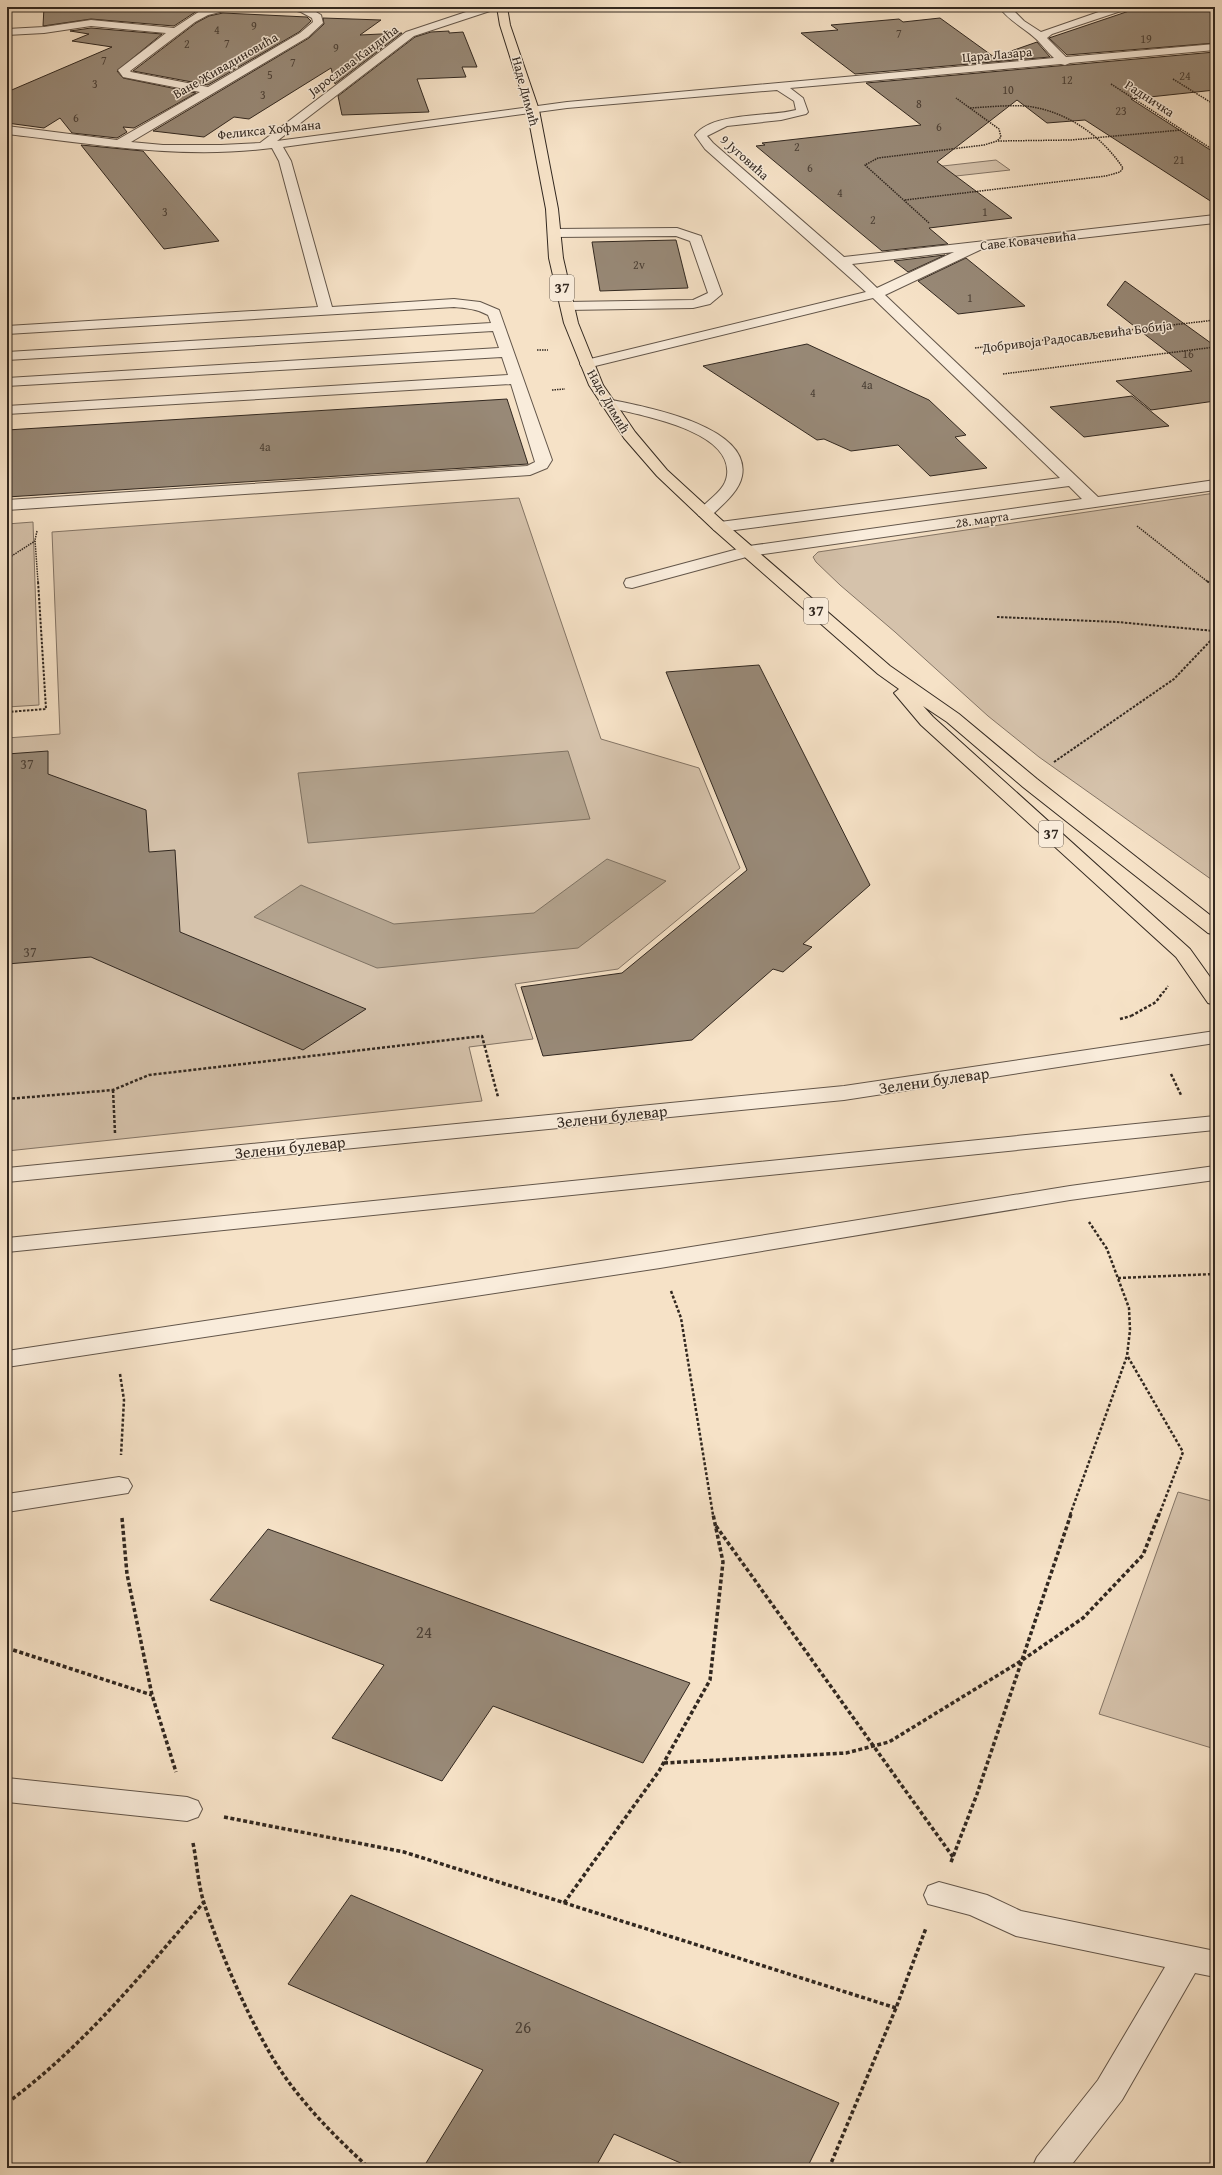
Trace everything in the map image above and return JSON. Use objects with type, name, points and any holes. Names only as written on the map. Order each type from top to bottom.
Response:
[{"type":"main road","name":"Наде Димић","points":[[502,7],[533,110],[552,209],[556,258],[567,306],[587,364],[607,403],[643,453],[705,513],[884,670]]},
{"type":"main road","name":"37","points":[[884,670],[953,718],[1030,783],[1215,929]]},
{"type":"main road","name":"37","points":[[884,670],[927,721],[1183,953],[1215,999]]},
{"type":"street","points":[[209,90],[127,75],[124,73],[126,67],[204,13],[228,7]]},
{"type":"street","name":"Ване Живадиновића","points":[[117,145],[304,36],[318,23],[317,17],[304,10],[293,7]]},
{"type":"street","name":"Јарослава Кандића","points":[[269,145],[410,34],[433,25],[492,7]]},
{"type":"street","points":[[1004,7],[1020,23],[1041,37],[1043,42],[1070,61]]},
{"type":"street","points":[[1041,37],[1048,32],[1123,7]]},
{"type":"street","points":[[7,32],[44,30],[91,23],[176,31]]},
{"type":"street","name":"Цара Лазара","points":[[781,87],[1215,47]]},
{"type":"street","name":"Феликса Хофмана","points":[[7,130],[117,145],[177,149],[269,145],[533,110],[781,87]]},
{"type":"street","name":"9 Југовића","points":[[781,87],[799,100],[802,112],[783,117],[728,124],[706,129],[701,134],[709,146],[841,261],[875,294]]},
{"type":"street","points":[[269,145],[285,161],[326,311]]},
{"type":"street","name":"Саве Ковачевића","points":[[841,261],[1215,219]]},
{"type":"street","points":[[554,233],[677,232],[696,239],[715,294],[705,301],[693,304],[567,306]]},
{"type":"street","points":[[587,364],[875,294],[980,245]]},
{"type":"street","points":[[875,294],[1074,481],[1100,502]]},
{"type":"street","points":[[7,330],[454,303],[473,304],[484,307],[494,313],[544,460],[542,465],[535,469],[7,504]]},
{"type":"street","points":[[216,318],[224,396]]},
{"type":"street","points":[[7,356],[499,327]]},
{"type":"street","points":[[7,382],[508,352]]},
{"type":"street","points":[[7,410],[516,379]]},
{"type":"street","points":[[607,403],[686,424],[714,437],[730,453],[736,464],[735,477],[730,486],[705,513]]},
{"type":"street","points":[[720,527],[1074,481]]},
{"type":"street","name":"28. марта","points":[[632,583],[749,551],[1215,485]]},
{"type":"street","name":"Зелени булевар","points":[[7,1175],[844,1093],[1215,1037]]},
{"type":"street","points":[[7,1245],[1215,1122]]},
{"type":"street","points":[[7,1359],[660,1260],[1070,1194],[1215,1173]]},
{"type":"street","points":[[7,1503],[119,1486]]},
{"type":"street","points":[[7,1790],[187,1809]]},
{"type":"street","points":[[939,1895],[976,1904],[1016,1923],[1201,1961],[1110,2090],[1049,2168]]},
{"type":"path","points":[[1136,55],[1215,105]]},
{"type":"path","name":"Радничка","points":[[1070,61],[1165,117],[1181,130],[1215,151]]},
{"type":"path","points":[[924,74],[999,129],[1001,137],[997,141]]},
{"type":"path","points":[[905,200],[1106,176],[1120,172],[1123,168],[1120,162],[1098,138],[1058,114],[1032,107],[970,108]]},
{"type":"path","points":[[956,248],[865,165],[878,158],[984,145],[997,141],[1071,140],[1181,130]]},
{"type":"path","name":"Добривоја Радосављевића Бобија","points":[[938,352],[1215,320]]},
{"type":"path","points":[[508,352],[581,347]]},
{"type":"path","points":[[967,379],[1215,347]]},
{"type":"path","points":[[1100,502],[1215,587]]},
{"type":"path","points":[[7,712],[46,709],[35,540],[38,527]]},
{"type":"path","points":[[7,559],[35,540]]},
{"type":"path","points":[[997,617],[1117,622],[1215,631]]},
{"type":"path","points":[[1030,783],[1065,753],[1098,733],[1128,710],[1174,679],[1215,636]]},
{"type":"path","points":[[7,1100],[113,1090],[149,1075],[482,1036],[500,1105]]},
{"type":"path","points":[[113,1090],[116,1137]]},
{"type":"path","points":[[829,2168],[896,2008],[953,1857],[1068,1520],[1127,1356],[1130,1330],[1129,1308],[1107,1249],[1070,1194]]},
{"type":"path","points":[[564,1903],[664,1762],[710,1680],[722,1562],[681,1318],[660,1260]]},
{"type":"path","points":[[1117,1278],[1215,1274]]},
{"type":"path","points":[[115,1343],[124,1400],[119,1486],[127,1574],[152,1695],[187,1809],[204,1902],[236,1984],[267,2049],[295,2088],[334,2135],[369,2168]]},
{"type":"path","points":[[664,1762],[846,1753],[889,1742],[1021,1661],[1083,1618],[1143,1555],[1184,1452],[1127,1356]]},
{"type":"path","points":[[715,1525],[953,1857]]},
{"type":"path","points":[[7,1648],[152,1695]]},
{"type":"path","points":[[187,1809],[404,1852],[896,2008]]},
{"type":"path","points":[[7,2103],[30,2088],[88,2034],[204,1902]]},
{"type":"shaded area","points":[[996,160],[1010,170],[929,179],[916,169]]},
{"type":"shaded area","points":[[1215,493],[1215,882],[1039,757],[988,716],[895,632],[840,585],[816,562],[813,557],[818,552]]},
{"type":"shaded area","points":[[519,498],[601,739],[699,768],[740,868],[618,969],[515,984],[533,1039],[469,1047],[482,1101],[7,1151],[7,738],[60,734],[52,532]]},
{"type":"shaded area","points":[[33,522],[39,705],[7,707],[7,524]]},
{"type":"shaded area","points":[[568,751],[590,819],[308,843],[298,773]]},
{"type":"shaded area","points":[[607,859],[666,881],[578,948],[377,968],[254,917],[301,885],[394,924],[534,913]]},
{"type":"shaded area","points":[[1178,1492],[1215,1502],[1215,1749],[1099,1714]]},
{"type":"building","points":[[44,7],[199,7],[190,11],[197,11],[174,26],[91,19],[43,26]]},
{"type":"building","points":[[1141,7],[1190,7],[1215,13],[1215,43],[1067,55],[1049,38]]},
{"type":"building","points":[[223,13],[307,17],[311,21],[299,32],[208,85],[133,71],[196,23],[209,16]]},
{"type":"building","points":[[323,18],[381,20],[360,35],[402,33],[335,84],[331,68],[249,119],[234,117],[204,137],[153,131],[309,38],[324,24]]},
{"type":"building","points":[[940,18],[994,57],[1037,42],[1050,57],[855,74],[801,33],[838,30],[831,25],[899,19],[903,22]]},
{"type":"building","points":[[91,28],[162,34],[117,71],[123,78],[196,93],[134,128],[123,127],[127,132],[117,138],[72,133],[60,118],[44,128],[7,123],[7,92],[112,47],[72,41],[89,34],[70,31]]},
{"type":"building","points":[[449,31],[449,33],[463,32],[477,67],[462,67],[466,77],[417,79],[429,112],[342,115],[338,96],[415,37],[431,32]]},
{"type":"building","points":[[1215,52],[1215,90],[1131,99],[1215,153],[1215,204],[1085,120],[1047,123],[1017,100],[937,162],[1012,218],[929,228],[948,244],[882,251],[756,146],[765,145],[762,143],[921,125],[866,83]]},
{"type":"building","points":[[81,145],[143,151],[219,241],[164,249]]},
{"type":"building","points":[[676,240],[688,288],[600,291],[592,242]]},
{"type":"building","points":[[945,255],[908,272],[894,261]]},
{"type":"building","points":[[966,258],[1025,306],[958,314],[918,281]]},
{"type":"building","points":[[1125,281],[1215,346],[1215,401],[1151,410],[1116,381],[1192,371],[1107,305]]},
{"type":"building","points":[[807,344],[929,400],[966,435],[955,437],[987,468],[930,476],[898,445],[851,451],[824,439],[817,440],[703,366]]},
{"type":"building","points":[[1132,396],[1169,426],[1084,437],[1050,407]]},
{"type":"building","points":[[507,399],[528,464],[7,497],[7,430]]},
{"type":"building","points":[[759,665],[870,885],[803,944],[812,947],[783,972],[773,969],[692,1040],[543,1056],[521,987],[622,973],[747,870],[666,672]]},
{"type":"building","points":[[48,751],[48,774],[146,810],[149,852],[175,850],[180,932],[366,1009],[303,1050],[91,957],[7,964],[7,754]]},
{"type":"building","points":[[268,1529],[690,1683],[643,1763],[493,1706],[442,1781],[332,1738],[384,1665],[210,1600]]},
{"type":"building","points":[[351,1895],[839,2103],[807,2168],[692,2168],[614,2134],[595,2168],[423,2168],[483,2070],[288,1984]]}]
